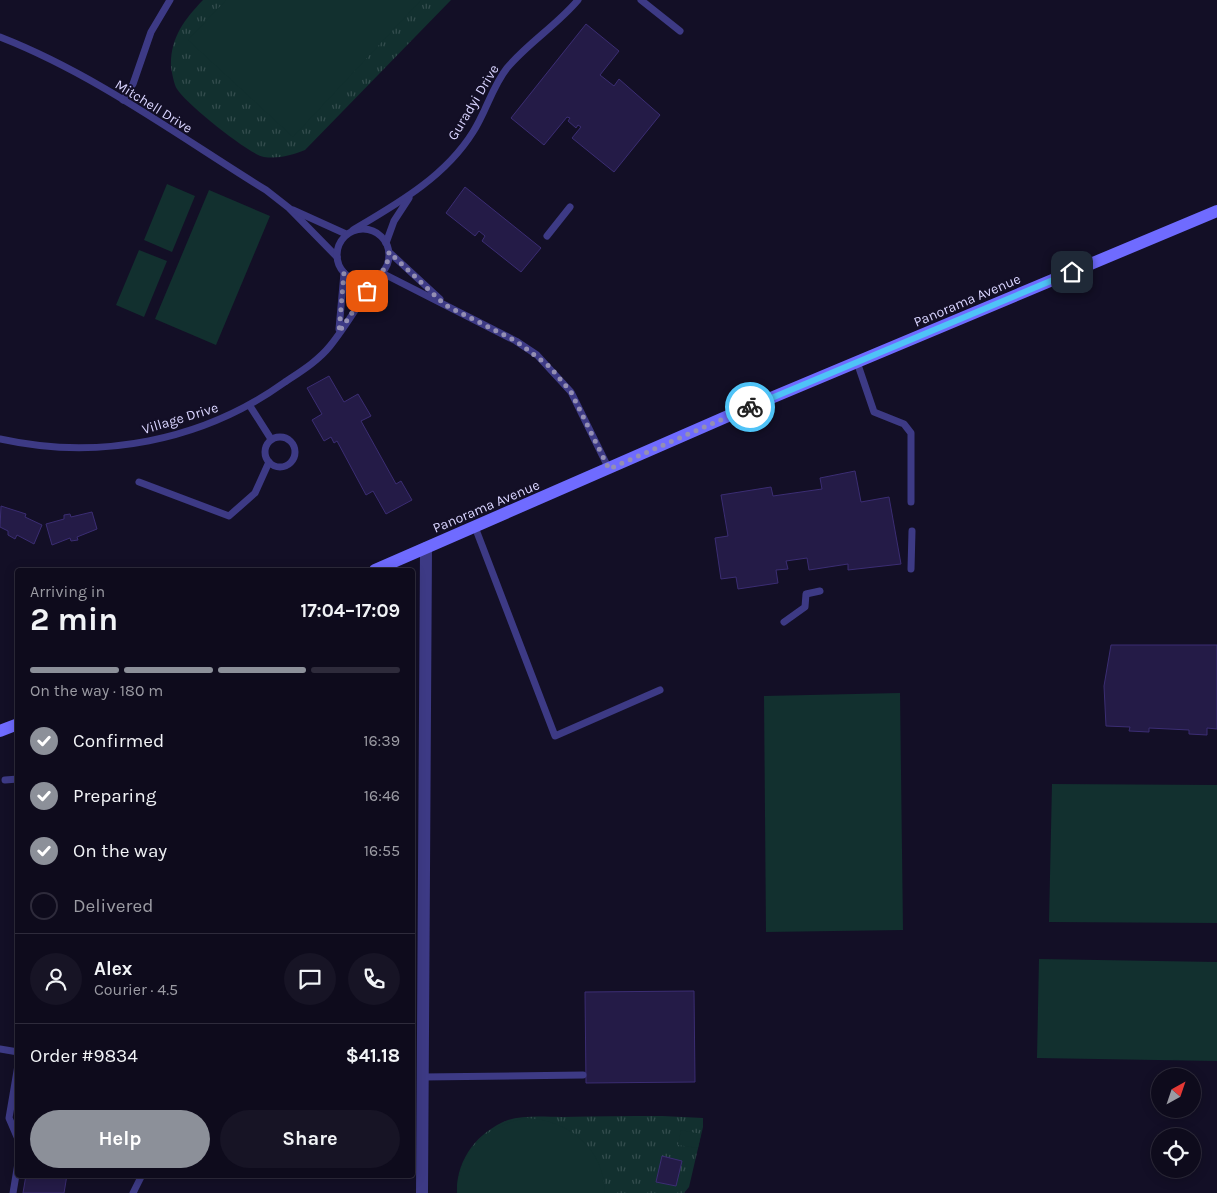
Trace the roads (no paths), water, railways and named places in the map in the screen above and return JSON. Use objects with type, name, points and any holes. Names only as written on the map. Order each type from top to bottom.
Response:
[{"type":"street","name":"Panorama Avenue","points":[[380,568],[728,416],[1217,211]]},
{"type":"street","points":[[422,1193],[426,548]]},
{"type":"street","points":[[0,731],[15,725]]},
{"type":"lane","points":[[123,100],[133,84],[151,32],[170,0]]},
{"type":"lane","name":"Guradyi Drive","points":[[354,230],[411,195],[464,144],[473,132],[497,83],[507,69],[562,19],[578,0]]},
{"type":"lane","points":[[641,0],[680,31]]},
{"type":"lane","name":"Mitchell Drive","points":[[0,37],[28,48],[123,100],[266,190],[288,208],[337,257]]},
{"type":"lane","name":"Guradyi Drive","points":[[386,243],[394,221],[411,195]]},
{"type":"lane","points":[[547,236],[570,207]]},
{"type":"lane","name":"Mitchell Drive","points":[[288,208],[346,234]]},
{"type":"lane","points":[[339,332],[344,273],[337,257],[341,241],[346,234],[354,230],[361,229],[376,232],[386,243],[389,252],[445,305]]},
{"type":"lane","points":[[344,273],[360,281],[379,275],[386,267],[389,252]]},
{"type":"lane","points":[[379,275],[445,305],[516,341],[550,367],[571,392],[609,469]]},
{"type":"lane","name":"Village Drive","points":[[0,439],[62,448],[96,448],[141,443],[211,424],[250,406],[306,368],[330,346],[379,275]]},
{"type":"lane","points":[[858,362],[874,412],[904,424],[911,433],[912,502]]},
{"type":"lane","points":[[250,406],[272,439]]},
{"type":"lane","points":[[139,482],[229,516],[255,493],[269,462],[265,450],[272,439],[277,437],[288,439],[295,448],[294,460],[285,467],[279,467],[269,462]]},
{"type":"lane","points":[[475,526],[555,736],[660,690]]},
{"type":"lane","points":[[911,569],[912,531]]},
{"type":"lane","points":[[784,622],[805,607],[806,594],[820,591]]},
{"type":"lane","points":[[5,780],[15,779]]},
{"type":"lane","points":[[0,1049],[15,1052]]},
{"type":"lane","points":[[422,1077],[583,1075]]},
{"type":"lane","points":[[15,1081],[8,1118],[15,1133]]},
{"type":"lane","points":[[13,1193],[16,1178]]},
{"type":"lane","points":[[134,1193],[141,1178]]}]
